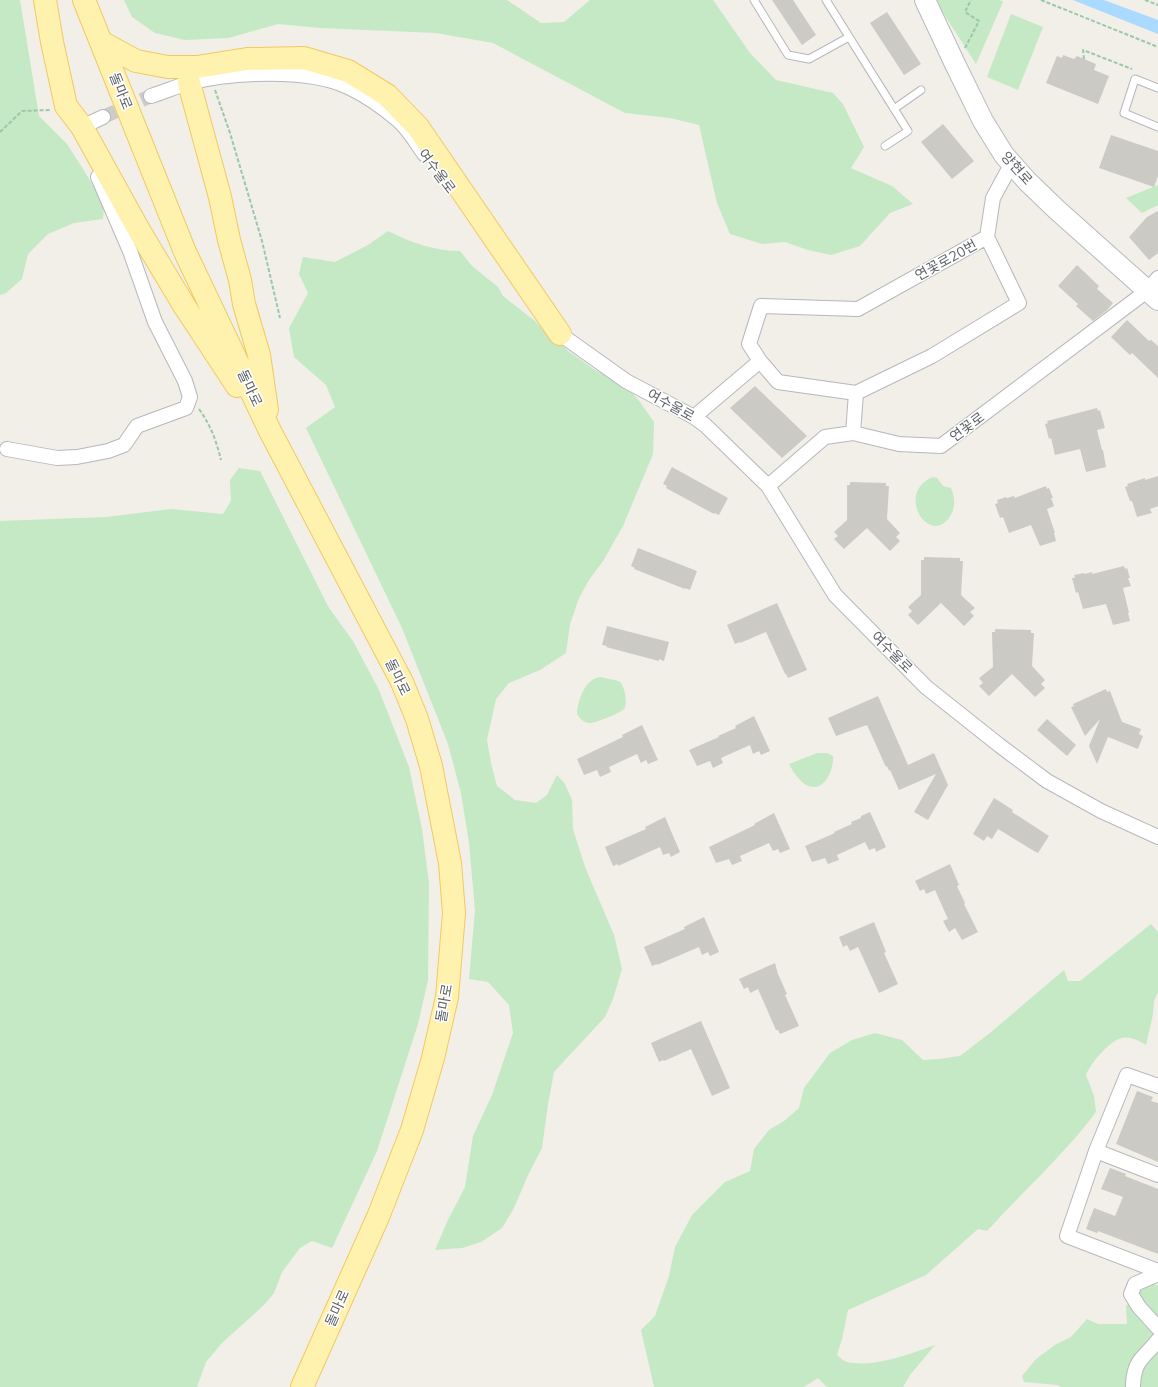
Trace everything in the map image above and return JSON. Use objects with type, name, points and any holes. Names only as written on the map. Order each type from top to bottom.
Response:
[{"type":"main road","points":[[45,0],[52,42],[66,106],[82,127],[140,232],[185,307],[228,374],[270,430]]},
{"type":"main road","name":"돌마로","points":[[84,0],[185,252],[270,430],[402,682],[417,719],[431,766],[450,862],[454,913],[448,997],[433,1058],[412,1130],[378,1217],[302,1387]]},
{"type":"main road","name":"양현로","points":[[925,0],[983,121],[997,145],[1028,181],[1056,209],[1154,290]]},
{"type":"main road","points":[[101,42],[136,61],[168,68],[197,67],[247,59],[304,58],[348,71],[387,95],[418,127],[560,334]]},
{"type":"main road","points":[[189,83],[220,197],[229,240],[240,280],[244,304],[259,355],[270,430]]},
{"type":"street","name":"여수울로","points":[[150,96],[189,83],[231,76],[306,76],[348,87],[379,106],[400,122],[441,179],[466,210],[505,266],[560,334],[626,381],[694,417],[705,425],[768,486],[835,595],[926,687],[1047,781],[1101,811],[1158,836]]},
{"type":"street","points":[[7,450],[58,458],[77,457],[108,451],[124,445],[137,426],[186,408],[190,397],[185,381],[155,322],[130,251],[87,149],[82,127],[104,117]]},
{"type":"street","points":[[987,238],[993,198],[1012,163]]},
{"type":"street","name":"연꽃로20번","points":[[760,361],[749,344],[761,306],[858,309],[987,238],[1019,303],[932,356],[856,393]]},
{"type":"street","name":"연꽃로","points":[[768,486],[825,436],[853,433],[899,444],[941,446],[1154,290]]},
{"type":"street","points":[[694,417],[760,361],[778,382],[856,393],[853,433]]},
{"type":"street","points":[[1158,1086],[1127,1075],[1096,1151],[1067,1236],[1158,1271]]},
{"type":"street","points":[[1096,1151],[1158,1175]]},
{"type":"street","points":[[1158,1274],[1135,1284],[1131,1294],[1158,1328]]},
{"type":"street","points":[[1133,1387],[1133,1374],[1141,1358],[1154,1346],[1158,1340]]},
{"type":"lane","points":[[754,0],[788,55],[809,59],[849,37]]},
{"type":"lane","points":[[826,0],[908,131],[885,146]]},
{"type":"lane","points":[[1158,88],[1135,79],[1124,113],[1158,127]]},
{"type":"lane","points":[[894,109],[921,90]]},
{"type":"path","points":[[955,64],[968,44],[979,21],[965,12],[971,0]]},
{"type":"path","points":[[1041,0],[1158,47]]},
{"type":"path","points":[[1145,0],[1158,5]]},
{"type":"path","points":[[1084,59],[1083,50],[1136,71],[1135,79]]},
{"type":"path","points":[[211,79],[230,133],[262,241],[280,318]]},
{"type":"path","points":[[0,132],[22,111],[47,109],[55,111]]},
{"type":"path","points":[[190,397],[211,429],[216,441],[220,460]]},
{"type":"green space","points":[[0,0],[20,0],[39,116],[67,144],[104,204],[103,219],[74,223],[48,234],[28,254],[22,279],[6,293],[0,295]]},
{"type":"green space","points":[[124,0],[507,0],[541,23],[564,22],[590,0],[713,0],[750,53],[776,80],[833,93],[843,104],[864,147],[851,168],[892,186],[913,204],[890,213],[860,246],[831,255],[808,250],[785,242],[762,244],[730,234],[717,203],[699,125],[670,118],[625,113],[493,43],[436,33],[320,28],[278,24],[228,38],[185,40],[155,33],[132,17]]},
{"type":"green space","points":[[935,0],[1000,0],[1003,2],[976,64]]},
{"type":"green space","points":[[1011,14],[1043,27],[1018,90],[987,77]]},
{"type":"green space","points":[[1158,185],[1158,205],[1142,213],[1126,198]]},
{"type":"green space","points":[[388,231],[423,246],[441,250],[460,251],[472,266],[498,287],[503,296],[535,321],[543,330],[568,351],[632,393],[654,422],[653,454],[623,526],[579,598],[570,624],[566,653],[540,670],[509,683],[496,699],[487,740],[497,786],[515,800],[536,803],[547,795],[557,775],[565,784],[572,800],[573,829],[585,867],[614,935],[622,969],[613,999],[605,1017],[554,1072],[542,1148],[528,1175],[514,1208],[502,1228],[481,1242],[462,1248],[435,1250],[447,1222],[465,1187],[473,1136],[492,1095],[513,1033],[509,1005],[488,982],[469,979],[475,910],[469,843],[461,793],[448,744],[402,628],[306,428],[335,407],[326,385],[294,357],[289,328],[308,293],[299,274],[303,257],[335,262],[368,245]]},
{"type":"green space","points":[[239,468],[260,471],[329,608],[353,641],[379,690],[409,767],[422,829],[429,883],[428,980],[418,1024],[377,1151],[332,1248],[312,1241],[300,1248],[282,1272],[274,1293],[265,1304],[222,1343],[206,1362],[197,1387],[0,1387],[0,521],[106,517],[171,509],[223,514],[231,501],[230,480]]},
{"type":"green space","points":[[933,477],[937,478],[943,486],[951,488],[954,503],[953,510],[949,518],[941,525],[932,526],[919,514],[916,504],[917,494],[922,484]]},
{"type":"green space","points":[[601,677],[616,680],[622,684],[625,691],[625,707],[622,711],[607,718],[592,723],[587,723],[577,714],[579,702],[587,685],[595,678]]},
{"type":"green space","points":[[817,753],[827,753],[833,756],[833,760],[829,776],[822,784],[813,787],[802,782],[789,764]]},
{"type":"green space","points":[[1151,924],[1158,932],[1158,992],[1154,1001],[1153,1014],[1146,1045],[1131,1038],[1122,1038],[1112,1043],[1096,1059],[1086,1075],[1094,1096],[1096,1112],[1084,1128],[987,1231],[978,1229],[926,1275],[848,1310],[837,1355],[846,1362],[881,1362],[935,1345],[910,1375],[903,1387],[827,1387],[818,1378],[804,1387],[654,1387],[641,1330],[655,1316],[669,1276],[675,1247],[692,1215],[725,1182],[750,1171],[754,1149],[769,1130],[784,1121],[799,1108],[804,1088],[830,1053],[852,1040],[875,1033],[902,1040],[923,1060],[960,1056],[990,1033],[1064,970],[1068,981],[1080,981]]},
{"type":"green space","points":[[1151,1284],[1158,1285],[1158,1387],[1061,1387],[1057,1385],[1024,1382],[1022,1376],[1036,1359],[1055,1345],[1071,1337],[1087,1319],[1098,1324],[1127,1324],[1126,1306],[1139,1292]]},
{"type":"water","points":[[1073,0],[1104,0],[1158,20],[1158,34]]},
{"type":"building","points":[[772,0],[793,0],[816,35],[802,45]]},
{"type":"building","points":[[887,12],[921,64],[904,75],[870,23]]},
{"type":"building","points":[[1063,55],[1074,59],[1077,56],[1096,64],[1094,70],[1109,76],[1098,104],[1046,83],[1057,56],[1062,58]]},
{"type":"building","points":[[943,124],[974,161],[952,179],[921,142]]},
{"type":"building","points":[[1111,135],[1158,151],[1158,176],[1154,187],[1099,168]]},
{"type":"building","points":[[1158,211],[1158,253],[1149,260],[1129,237],[1147,217]]},
{"type":"building","points":[[1077,265],[1099,286],[1097,289],[1113,303],[1093,321],[1076,306],[1078,304],[1058,286]]},
{"type":"building","points":[[1127,320],[1149,341],[1151,340],[1158,346],[1158,378],[1132,353],[1130,355],[1111,337]]},
{"type":"building","points":[[755,386],[807,436],[782,458],[730,408]]},
{"type":"building","points":[[1097,408],[1098,411],[1100,410],[1105,428],[1097,430],[1106,467],[1086,472],[1080,449],[1055,455],[1051,438],[1049,439],[1045,424],[1048,423],[1047,421]]},
{"type":"building","points":[[672,467],[728,498],[719,515],[714,514],[666,488],[667,486],[663,484]]},
{"type":"building","points":[[1158,476],[1158,506],[1150,509],[1152,513],[1137,517],[1132,501],[1130,501],[1125,487],[1128,486],[1127,484],[1145,478],[1145,480]]},
{"type":"building","points":[[850,482],[886,483],[886,486],[889,486],[887,519],[900,533],[896,537],[900,541],[890,551],[867,528],[844,549],[834,539],[838,536],[834,532],[847,520],[847,485],[850,485]]},
{"type":"building","points":[[1046,486],[1047,489],[1049,488],[1053,498],[1051,498],[1054,506],[1047,509],[1055,533],[1056,541],[1040,546],[1031,525],[1009,533],[1003,517],[1000,518],[995,504],[998,503],[997,500],[1014,496],[1015,498]]},
{"type":"building","points":[[638,548],[697,571],[690,590],[634,569],[635,568],[631,566]]},
{"type":"building","points":[[924,557],[960,558],[960,561],[963,561],[961,595],[975,608],[970,612],[974,616],[964,626],[941,603],[918,625],[908,615],[912,611],[908,607],[921,595],[921,560],[924,560]]},
{"type":"building","points":[[1124,566],[1125,569],[1127,568],[1131,586],[1123,588],[1130,621],[1113,625],[1106,604],[1083,609],[1078,592],[1076,593],[1072,578],[1075,578],[1074,575],[1092,572],[1092,574]]},
{"type":"building","points":[[777,603],[807,670],[788,678],[766,632],[735,644],[727,625]]},
{"type":"building","points":[[607,626],[669,642],[664,661],[659,659],[659,661],[602,645]]},
{"type":"building","points":[[995,629],[1031,630],[1031,633],[1034,633],[1032,666],[1045,680],[1041,684],[1045,688],[1035,697],[1012,674],[989,696],[979,686],[983,683],[979,678],[993,667],[992,632],[995,632]]},
{"type":"building","points":[[1106,689],[1107,692],[1110,691],[1122,722],[1141,729],[1139,734],[1143,736],[1138,749],[1108,737],[1097,764],[1089,746],[1100,719],[1085,736],[1071,707],[1074,706],[1073,704]]},
{"type":"building","points":[[878,696],[908,765],[934,753],[948,785],[928,820],[914,812],[936,774],[899,790],[890,770],[889,771],[887,766],[886,767],[867,725],[836,736],[828,718]]},
{"type":"building","points":[[754,716],[770,751],[761,755],[759,751],[753,754],[750,745],[721,758],[723,763],[713,768],[710,761],[697,766],[689,750],[719,737],[718,736],[736,728],[735,726]]},
{"type":"building","points":[[1047,719],[1076,745],[1067,756],[1037,730]]},
{"type":"building","points":[[642,725],[658,760],[648,764],[646,760],[641,763],[637,754],[609,767],[611,772],[600,777],[597,770],[584,775],[577,759],[623,737],[622,735]]},
{"type":"building","points":[[994,798],[1013,810],[1012,812],[1049,836],[1038,853],[998,829],[992,839],[987,836],[984,841],[973,834]]},
{"type":"building","points":[[870,812],[886,847],[876,852],[875,848],[869,850],[865,842],[837,855],[839,860],[828,864],[825,858],[812,862],[805,846],[835,833],[834,832],[852,824],[851,822]]},
{"type":"building","points":[[774,813],[790,849],[780,853],[778,849],[773,851],[769,843],[740,856],[742,861],[732,865],[729,859],[716,863],[709,847],[755,825],[754,824]]},
{"type":"building","points":[[665,817],[680,852],[671,857],[669,853],[663,855],[660,847],[618,866],[618,864],[613,866],[605,847],[646,829],[645,827]]},
{"type":"building","points":[[950,864],[959,885],[957,886],[965,903],[964,904],[978,932],[962,940],[955,928],[949,932],[943,921],[948,919],[935,890],[926,894],[924,889],[920,891],[915,881]]},
{"type":"building","points":[[704,917],[719,952],[710,956],[708,952],[702,955],[699,947],[652,966],[644,947],[685,929],[684,927]]},
{"type":"building","points":[[874,922],[886,952],[884,953],[898,984],[879,993],[858,947],[850,951],[847,945],[843,947],[839,937]]},
{"type":"building","points":[[775,963],[787,994],[785,995],[799,1026],[780,1034],[778,1030],[776,1030],[758,989],[750,993],[748,987],[744,989],[739,979]]},
{"type":"building","points":[[701,1021],[730,1088],[712,1096],[691,1049],[659,1062],[651,1043]]},
{"type":"building","points":[[1137,1091],[1153,1097],[1151,1101],[1158,1103],[1158,1162],[1116,1144]]},
{"type":"building","points":[[1110,1168],[1126,1174],[1125,1176],[1158,1189],[1158,1254],[1098,1231],[1097,1233],[1086,1229],[1094,1208],[1115,1216],[1123,1197],[1101,1189]]},
{"type":"tunnel","points":[[103,117],[151,96]]}]
